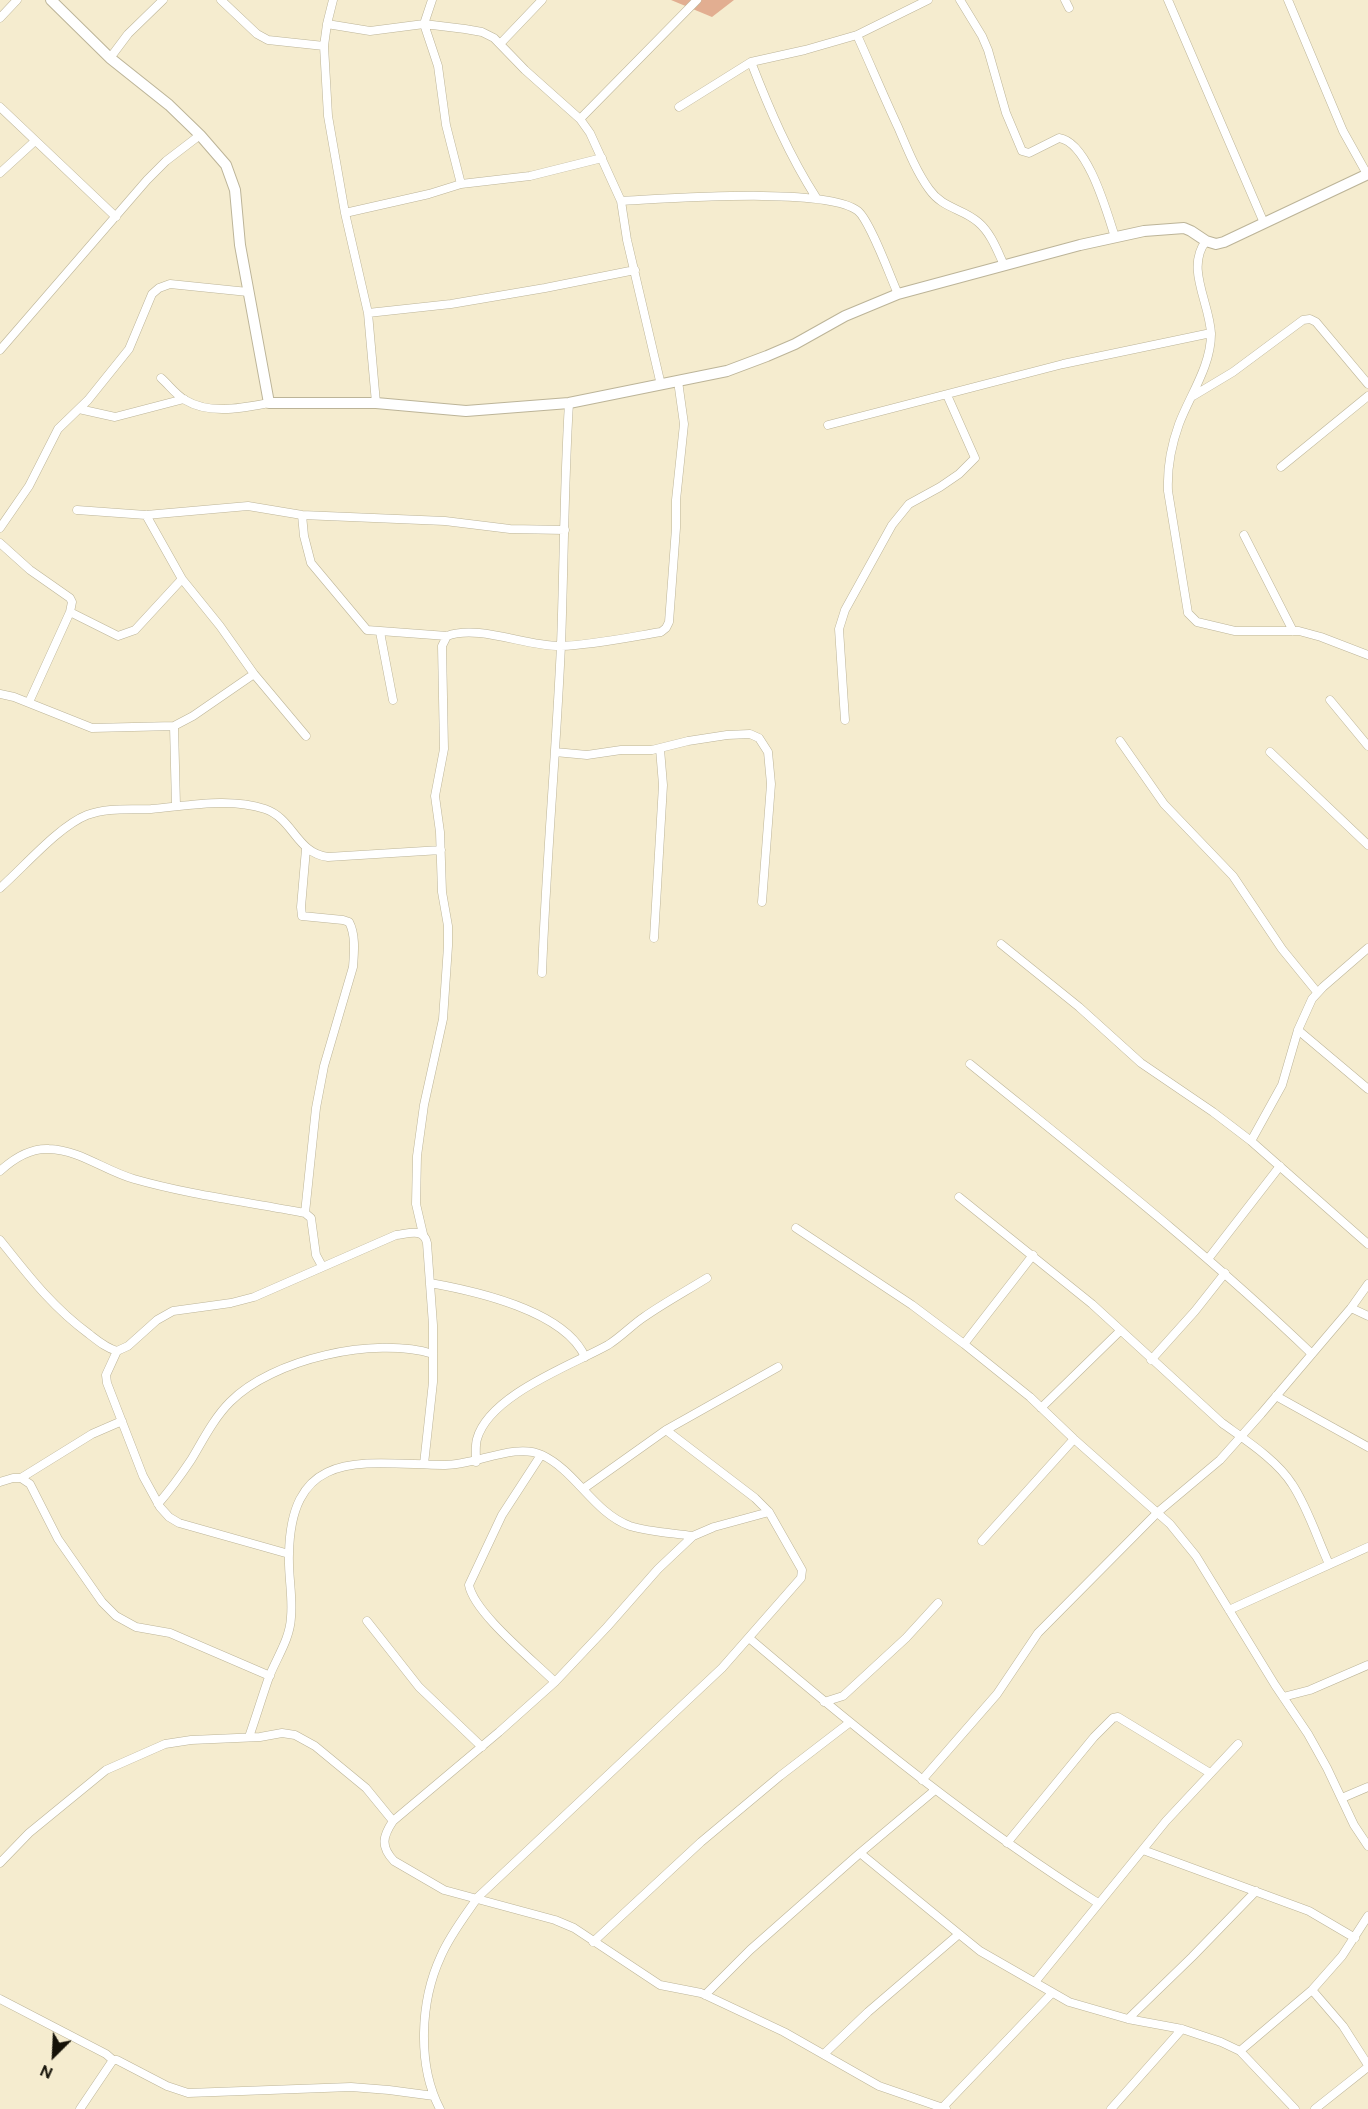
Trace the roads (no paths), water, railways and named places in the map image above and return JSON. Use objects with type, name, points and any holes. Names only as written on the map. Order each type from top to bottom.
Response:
[{"type":"street","points":[[0,18],[17,0]]},
{"type":"street","points":[[51,0],[110,58],[169,105],[200,135],[231,174],[235,190],[240,245],[269,403]]},
{"type":"street","points":[[110,58],[128,34],[163,0]]},
{"type":"street","points":[[221,0],[257,34],[268,40],[324,46]]},
{"type":"street","points":[[333,0],[324,46],[328,116],[345,213],[368,313],[376,403]]},
{"type":"street","points":[[432,0],[424,24],[438,66],[446,126],[461,184]]},
{"type":"street","points":[[500,44],[542,0]]},
{"type":"street","points":[[580,119],[697,0]]},
{"type":"street","points":[[679,107],[751,62],[857,35],[928,0]]},
{"type":"street","points":[[960,0],[982,36],[995,71],[1006,113],[1022,151],[1029,153],[1059,138],[1069,142],[1085,161],[1099,188],[1115,237]]},
{"type":"street","points":[[1168,0],[1264,223]]},
{"type":"street","points":[[161,378],[184,399],[201,407],[220,409],[269,403],[376,403],[466,411],[569,403],[727,370],[795,344],[854,311],[898,294],[1115,237],[1144,231],[1184,228],[1206,241],[1216,244],[1224,242],[1367,174],[1343,130],[1288,0]]},
{"type":"street","points":[[327,24],[370,31],[424,24],[482,32],[494,38],[525,70],[580,119],[602,158],[621,201],[661,385]]},
{"type":"street","points":[[857,35],[905,143],[927,186],[936,198],[947,206],[980,223],[991,236],[1004,265]]},
{"type":"street","points":[[751,62],[779,133],[817,199]]},
{"type":"street","points":[[0,107],[116,216]]},
{"type":"street","points":[[0,350],[166,161],[200,135]]},
{"type":"street","points":[[0,173],[35,141]]},
{"type":"street","points":[[345,213],[429,194],[461,184],[530,176],[602,158]]},
{"type":"street","points":[[621,201],[758,196],[817,199],[852,207],[863,217],[898,294]]},
{"type":"street","points":[[1206,241],[1199,250],[1196,266],[1211,333],[1209,346],[1192,397],[1180,423],[1167,473],[1188,613],[1197,622],[1235,631],[1261,633],[1293,631],[1322,637],[1368,655]]},
{"type":"street","points":[[368,313],[451,304],[635,270]]},
{"type":"street","points":[[0,528],[29,486],[58,429],[79,409],[129,349],[148,302],[159,288],[170,284],[248,292]]},
{"type":"street","points":[[1192,397],[1233,372],[1303,320],[1310,318],[1316,322],[1368,384]]},
{"type":"street","points":[[828,424],[1063,364],[1211,333]]},
{"type":"street","points":[[302,515],[310,563],[367,630],[447,636],[480,634],[528,643],[561,646],[661,632],[669,622],[676,500],[684,424],[678,381]]},
{"type":"street","points":[[845,720],[840,629],[845,610],[892,525],[909,504],[940,487],[975,458],[947,395]]},
{"type":"street","points":[[1281,467],[1368,396]]},
{"type":"street","points":[[79,409],[115,417],[184,399]]},
{"type":"street","points":[[543,973],[546,873],[561,646],[569,403]]},
{"type":"street","points":[[77,510],[146,515],[248,506],[302,515],[445,521],[510,529],[564,530]]},
{"type":"street","points":[[146,515],[182,579],[220,626],[254,674],[306,736]]},
{"type":"street","points":[[1244,535],[1293,631]]},
{"type":"street","points":[[0,543],[45,581],[70,598],[72,602],[70,612],[29,702]]},
{"type":"street","points":[[70,612],[118,636],[126,634],[135,630],[182,579]]},
{"type":"street","points":[[380,632],[393,700]]},
{"type":"street","points":[[424,1464],[430,1416],[432,1354],[427,1243],[416,1204],[417,1156],[424,1105],[443,1019],[447,985],[448,926],[442,891],[441,850],[435,796],[444,749],[442,645],[447,636]]},
{"type":"street","points":[[0,694],[29,702],[92,728],[174,726],[193,716],[254,674]]},
{"type":"street","points":[[1330,700],[1368,746]]},
{"type":"street","points":[[174,726],[176,806]]},
{"type":"street","points":[[555,752],[587,755],[621,750],[660,749],[688,741],[727,735],[750,734],[759,738],[764,743],[770,761],[771,784],[762,902]]},
{"type":"street","points":[[1120,741],[1164,804],[1233,876],[1282,949],[1317,992]]},
{"type":"street","points":[[654,938],[663,785],[660,749]]},
{"type":"street","points":[[1270,752],[1368,845]]},
{"type":"street","points":[[0,888],[65,828],[87,815],[106,810],[220,803],[255,806],[284,821],[306,849],[320,856],[441,850]]},
{"type":"street","points":[[305,1213],[316,1107],[324,1066],[353,967],[355,952],[352,927],[349,922],[303,916],[301,907],[306,849]]},
{"type":"street","points":[[1001,944],[1079,1007],[1141,1062],[1251,1141],[1368,1244]]},
{"type":"street","points":[[1251,1141],[1282,1085],[1298,1030],[1317,992],[1368,948]]},
{"type":"street","points":[[1298,1030],[1368,1089]]},
{"type":"street","points":[[970,1064],[1225,1273],[1312,1354]]},
{"type":"street","points":[[0,1171],[30,1152],[50,1149],[76,1155],[148,1183],[305,1213],[311,1218],[316,1255],[322,1266]]},
{"type":"street","points":[[1208,1259],[1280,1166]]},
{"type":"street","points":[[959,1197],[1034,1255],[1092,1304],[1222,1423],[1242,1437],[1282,1472],[1292,1484],[1329,1564]]},
{"type":"street","points":[[796,1228],[912,1305],[964,1344],[1041,1408],[1158,1512],[1186,1541],[1283,1698],[1313,1742],[1354,1825],[1368,1846]]},
{"type":"street","points":[[289,1554],[179,1523],[169,1517],[158,1504],[143,1476],[106,1380],[111,1362],[117,1351],[128,1346],[158,1320],[173,1311],[231,1303],[254,1297],[396,1235],[418,1232],[423,1234]]},
{"type":"street","points":[[0,1240],[54,1305],[102,1345],[117,1351]]},
{"type":"street","points":[[964,1344],[1034,1255]]},
{"type":"street","points":[[1151,1360],[1225,1273]]},
{"type":"street","points":[[476,1462],[479,1432],[502,1406],[519,1392],[610,1344],[645,1316],[706,1278]]},
{"type":"street","points":[[430,1283],[483,1294],[537,1315],[576,1341],[585,1357]]},
{"type":"street","points":[[922,1780],[997,1694],[1038,1633],[1158,1512],[1220,1460],[1242,1437],[1351,1308],[1368,1284]]},
{"type":"street","points":[[1351,1308],[1368,1316]]},
{"type":"street","points":[[1041,1408],[1120,1331]]},
{"type":"street","points":[[158,1504],[189,1463],[228,1404],[245,1388],[265,1376],[334,1353],[358,1349],[415,1349],[432,1354]]},
{"type":"street","points":[[583,1490],[666,1430],[778,1367]]},
{"type":"street","points":[[1276,1396],[1368,1448]]},
{"type":"street","points":[[0,1482],[21,1478],[93,1434],[122,1421]]},
{"type":"street","points":[[440,2109],[428,2078],[425,2040],[428,1992],[441,1956],[460,1923],[478,1897],[688,1701],[749,1638],[801,1578],[802,1574],[769,1512],[755,1498],[666,1430]]},
{"type":"street","points":[[982,1540],[1074,1439]]},
{"type":"street","points":[[249,1737],[290,1627],[289,1554],[292,1521],[301,1493],[322,1475],[361,1462],[460,1465],[520,1451],[541,1455],[600,1507],[630,1526],[693,1536]]},
{"type":"street","points":[[541,1455],[502,1515],[469,1585],[473,1597],[486,1615],[555,1682]]},
{"type":"street","points":[[21,1478],[30,1484],[58,1539],[102,1602],[116,1616],[136,1627],[170,1633],[270,1676]]},
{"type":"street","points":[[769,1512],[714,1527],[693,1536],[658,1569],[555,1682],[393,1821],[385,1834],[385,1847],[388,1854],[394,1861],[444,1890],[478,1897],[574,1928],[649,1980],[660,1985],[705,1995],[784,2032],[879,2086],[944,2108],[1052,1993]]},
{"type":"street","points":[[1229,1610],[1368,1547]]},
{"type":"street","points":[[824,1701],[843,1696],[906,1638],[938,1603]]},
{"type":"street","points":[[367,1621],[419,1687],[482,1746]]},
{"type":"street","points":[[749,1638],[849,1723],[935,1790],[1007,1843],[1098,1903]]},
{"type":"street","points":[[1283,1698],[1310,1690],[1368,1665]]},
{"type":"street","points":[[838,1713],[843,1696]]},
{"type":"street","points":[[1007,1843],[1094,1737],[1113,1718],[1118,1717],[1210,1773]]},
{"type":"street","points":[[593,1942],[701,1842],[780,1776],[849,1723]]},
{"type":"street","points":[[0,1863],[29,1833],[106,1770],[165,1744],[191,1740],[282,1733],[305,1740],[366,1788],[393,1821]]},
{"type":"street","points":[[1035,1982],[1143,1850],[1238,1744]]},
{"type":"street","points":[[1342,1798],[1368,1787]]},
{"type":"street","points":[[705,1995],[750,1950],[935,1790]]},
{"type":"street","points":[[1143,1850],[1309,1911],[1354,1938]]},
{"type":"street","points":[[860,1853],[980,1951],[1052,1993],[1080,2006],[1128,2019],[1182,2029],[1240,2051],[1294,2109]]},
{"type":"street","points":[[1128,2019],[1256,1891]]},
{"type":"street","points":[[1240,2051],[1312,1990],[1332,1968],[1368,1916]]},
{"type":"street","points":[[824,2054],[868,2012],[959,1934]]},
{"type":"street","points":[[1312,1990],[1343,2026],[1368,2066],[1315,2109]]},
{"type":"street","points":[[0,1999],[106,2054],[113,2060],[167,2086],[188,2093],[351,2087],[434,2096]]},
{"type":"street","points":[[1111,2109],[1182,2029]]},
{"type":"street","points":[[81,2109],[113,2060]]}]
